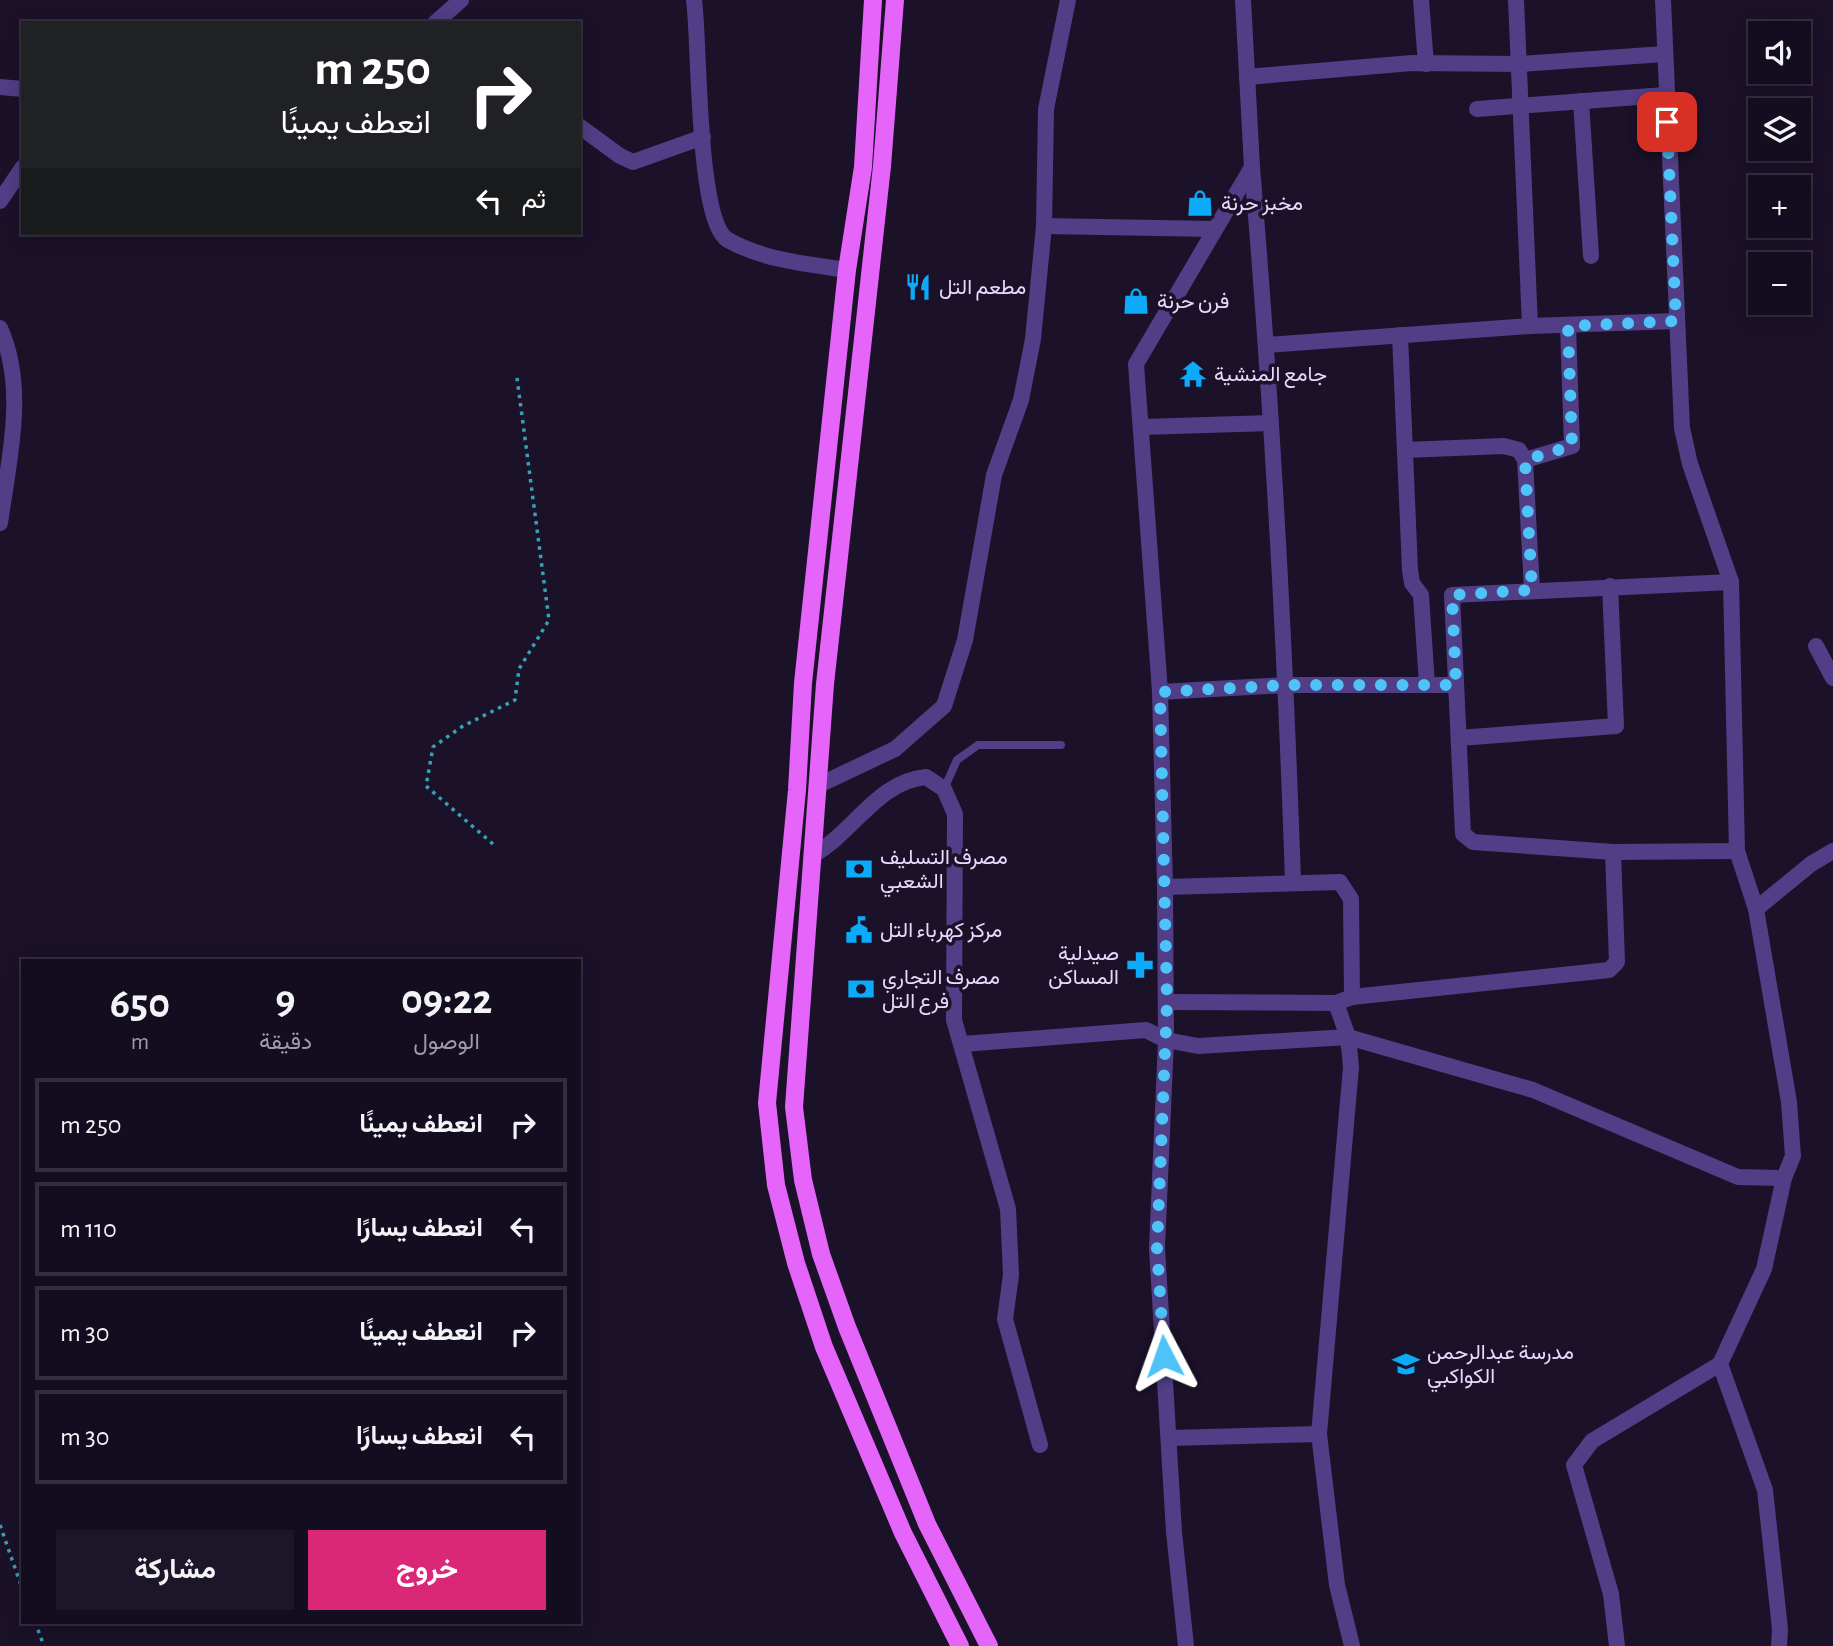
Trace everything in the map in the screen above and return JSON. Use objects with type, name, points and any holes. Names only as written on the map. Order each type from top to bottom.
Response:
[{"type":"main road","points":[[873,0],[863,167],[846,271],[803,683],[797,790],[767,1103],[776,1185],[796,1263],[824,1347],[903,1533],[960,1646]]},
{"type":"main road","points":[[895,0],[881,166],[826,671],[794,1107],[803,1180],[821,1254],[847,1327],[928,1524],[989,1646]]},
{"type":"street","points":[[447,19],[461,0]]},
{"type":"street","points":[[694,0],[707,185],[715,220],[725,239],[776,258],[846,271]]},
{"type":"street","points":[[819,785],[895,749],[944,706],[965,639],[993,475],[1021,400],[1033,339],[1044,226],[1046,109],[1068,0]]},
{"type":"street","points":[[1242,0],[1267,345],[1287,685],[1293,881]]},
{"type":"street","points":[[1421,0],[1426,64]]},
{"type":"street","points":[[1516,0],[1521,64],[1530,326]]},
{"type":"street","points":[[1616,1646],[1611,1594],[1574,1465],[1592,1441],[1720,1364],[1764,1269],[1784,1178],[1793,1156],[1790,1102],[1756,909],[1737,851],[1731,582],[1690,464],[1682,428],[1665,95],[1663,0]]},
{"type":"street","points":[[1247,77],[1426,64],[1521,64],[1664,54]]},
{"type":"street","points":[[0,87],[21,89]]},
{"type":"street","points":[[1477,109],[1665,95]]},
{"type":"street","points":[[1581,101],[1591,256]]},
{"type":"street","points":[[581,127],[620,156],[633,162],[703,137]]},
{"type":"street","points":[[1186,1646],[1174,1532],[1157,1248],[1167,1002],[1165,887],[1160,692],[1136,364],[1252,167]]},
{"type":"street","points":[[0,201],[21,170]]},
{"type":"street","points":[[1044,226],[1214,229]]},
{"type":"street","points":[[1267,345],[1530,326],[1676,321]]},
{"type":"street","points":[[1525,460],[1572,446],[1568,326]]},
{"type":"street","points":[[0,328],[12,356],[15,400],[0,523]]},
{"type":"street","points":[[1400,335],[1410,570],[1412,583],[1421,594],[1427,685]]},
{"type":"street","points":[[1142,427],[1271,423]]},
{"type":"street","points":[[1405,450],[1504,446],[1519,450],[1525,460],[1532,590]]},
{"type":"street","points":[[1421,594],[1452,595],[1731,582]]},
{"type":"street","points":[[1459,738],[1616,726],[1610,586]]},
{"type":"street","points":[[1452,595],[1463,834],[1473,842],[1612,852],[1737,851]]},
{"type":"street","points":[[1816,646],[1833,678]]},
{"type":"street","points":[[1160,692],[1287,685],[1456,685]]},
{"type":"street","points":[[813,855],[832,844],[887,791],[909,778],[926,777],[944,789],[955,814],[954,1020],[1008,1209],[1011,1275],[1005,1319],[1040,1445]]},
{"type":"street","points":[[1756,909],[1811,864],[1833,851]]},
{"type":"street","points":[[1167,1002],[1336,1003],[1352,997],[1609,970],[1617,962],[1612,852]]},
{"type":"street","points":[[1165,887],[1340,881],[1351,899],[1352,997]]},
{"type":"street","points":[[1336,1003],[1348,1037],[1351,1067],[1319,1434],[1337,1585],[1352,1646]]},
{"type":"street","points":[[963,1044],[1146,1030],[1166,1040],[1198,1046],[1348,1037],[1533,1090],[1738,1177],[1784,1178]]},
{"type":"street","points":[[1720,1364],[1765,1490],[1780,1629],[1779,1646]]},
{"type":"street","points":[[1170,1438],[1319,1434]]},
{"type":"lane","points":[[944,789],[957,760],[978,745],[1061,745]]},
{"type":"path","points":[[493,844],[426,786],[433,747],[463,726],[516,701],[520,669],[549,620],[517,378]]},
{"type":"path","points":[[0,1525],[21,1585]]},
{"type":"path","points":[[36,1624],[44,1646]]},
{"type":"place","name":"مخبز حرنة","points":[[1200,203]]},
{"type":"place","name":"مطعم التل","points":[[918,287]]},
{"type":"place","name":"فرن حرنة","points":[[1136,301]]},
{"type":"place","name":"جامع المنشية","points":[[1193,374]]},
{"type":"place","name":"مصرف التسليف الشعبي","points":[[859,869]]},
{"type":"place","name":"مركز كهرباء التل","points":[[859,930]]},
{"type":"place","name":"صيدلية المساكن","points":[[1140,965]]},
{"type":"place","name":"مصرف التجاري فرع التل","points":[[861,989]]},
{"type":"place","name":"مدرسة عبدالرحمن الكواكبي","points":[[1406,1364]]},
{"type":"route","points":[[1164,1356],[1157,1248],[1167,1002],[1160,692],[1287,685],[1456,685],[1452,595],[1532,590],[1525,460],[1572,446],[1568,326],[1676,321],[1667,122]]}]
